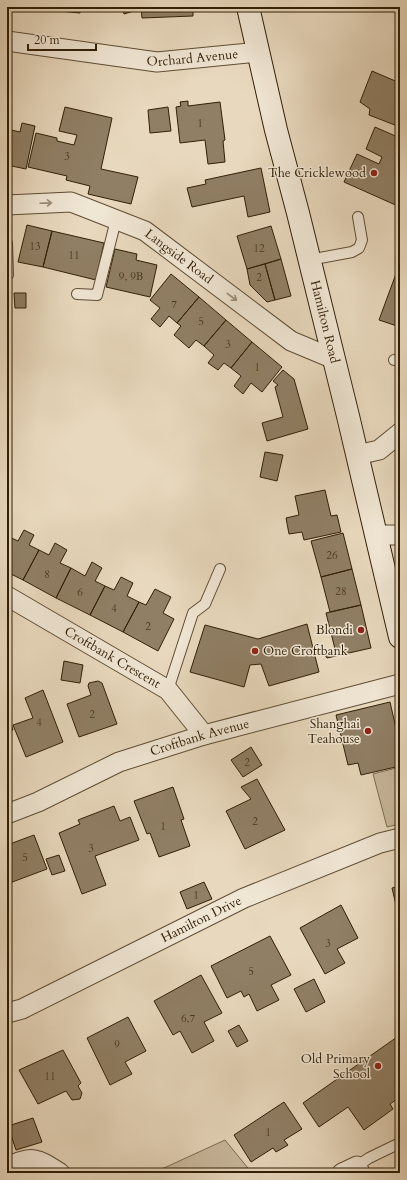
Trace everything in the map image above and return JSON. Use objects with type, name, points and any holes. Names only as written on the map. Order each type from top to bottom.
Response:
[{"type":"main road","name":"Hamilton Road","points":[[248,7],[276,130],[334,359],[400,637]]},
{"type":"street","name":"Orchard Avenue","points":[[7,41],[157,62],[259,52]]},
{"type":"street","name":"Langside Road","points":[[7,205],[72,202],[145,231],[292,341],[334,359]]},
{"type":"street","points":[[357,455],[378,450],[400,433]]},
{"type":"street","points":[[376,535],[400,535]]},
{"type":"street","name":"Croftbank Crescent","points":[[7,596],[168,690],[204,735]]},
{"type":"street","name":"Croftbank Avenue","points":[[7,814],[38,802],[119,762],[204,735],[400,684]]},
{"type":"street","name":"Hamilton Drive","points":[[7,1013],[22,1009],[244,898],[380,843],[400,838]]},
{"type":"street","points":[[7,1167],[24,1159],[42,1161],[60,1173]]},
{"type":"lane","points":[[309,260],[352,252],[360,248],[362,240],[358,217]]},
{"type":"lane","points":[[77,294],[97,295],[116,220]]},
{"type":"lane","points":[[7,243],[8,275]]},
{"type":"lane","points":[[168,690],[193,613],[205,604],[220,568]]},
{"type":"lane","points":[[353,1171],[369,1158],[400,1142]]},
{"type":"shaded area","points":[[400,767],[400,824],[387,827],[373,774]]},
{"type":"shaded area","points":[[225,1140],[252,1173],[153,1173]]},
{"type":"building","points":[[18,7],[81,7],[80,13]]},
{"type":"building","points":[[122,7],[136,7],[137,10],[124,14]]},
{"type":"building","points":[[141,7],[193,7],[193,16],[142,18]]},
{"type":"building","points":[[372,71],[400,83],[400,127],[369,115],[370,109],[360,102]]},
{"type":"building","points":[[188,101],[188,106],[220,102],[225,140],[223,141],[225,162],[208,164],[205,140],[180,143],[176,107],[181,106],[180,102]]},
{"type":"building","points":[[65,107],[112,118],[101,169],[138,177],[131,204],[88,194],[90,186],[66,180],[67,176],[28,167],[36,133],[57,138],[57,141],[74,145],[77,135],[59,131]]},
{"type":"building","points":[[168,107],[171,131],[150,133],[148,110]]},
{"type":"building","points":[[22,123],[35,126],[26,169],[7,165],[7,129],[20,132]]},
{"type":"building","name":"The Cricklewood","points":[[375,127],[400,138],[400,207],[344,182],[357,154],[379,164],[382,157],[366,149]]},
{"type":"building","points":[[261,168],[270,212],[248,217],[244,196],[192,207],[187,188],[206,184],[205,180]]},
{"type":"building","points":[[27,225],[52,231],[43,267],[18,262]]},
{"type":"building","points":[[271,226],[281,259],[247,269],[237,236]]},
{"type":"building","points":[[52,231],[104,243],[96,280],[43,267]]},
{"type":"building","points":[[115,249],[137,254],[136,260],[157,265],[150,297],[106,287]]},
{"type":"building","points":[[281,259],[291,296],[275,300],[265,264]]},
{"type":"building","points":[[265,264],[275,300],[267,302],[250,285],[247,269]]},
{"type":"building","points":[[397,271],[400,272],[400,327],[379,320]]},
{"type":"building","points":[[171,274],[199,297],[177,323],[169,316],[160,327],[151,319],[160,308],[150,300]]},
{"type":"building","points":[[14,293],[26,293],[26,308],[15,308]]},
{"type":"building","points":[[7,294],[10,294],[9,308],[7,308]]},
{"type":"building","points":[[199,297],[226,320],[204,346],[196,340],[189,348],[174,335],[181,326],[177,323]]},
{"type":"building","points":[[226,320],[252,342],[231,368],[224,363],[218,370],[208,363],[214,355],[204,346]]},
{"type":"building","points":[[252,342],[282,367],[262,392],[251,383],[243,394],[234,386],[241,376],[231,368]]},
{"type":"building","points":[[283,370],[294,379],[308,429],[267,441],[262,423],[283,417],[275,387],[278,385],[273,381]]},
{"type":"building","points":[[265,452],[283,455],[277,481],[260,477]]},
{"type":"building","points":[[325,490],[331,516],[337,515],[341,532],[304,540],[302,532],[289,534],[286,518],[299,515],[295,496]]},
{"type":"building","points":[[24,530],[34,535],[29,545],[39,550],[23,580],[7,572],[7,536],[18,541]]},
{"type":"building","points":[[343,533],[352,569],[321,577],[311,541]]},
{"type":"building","points":[[55,543],[67,550],[60,563],[71,568],[56,598],[23,580],[39,550],[49,555]]},
{"type":"building","points":[[92,562],[102,568],[95,581],[105,586],[90,615],[56,598],[71,568],[85,576]]},
{"type":"building","points":[[352,569],[361,605],[330,612],[321,577]]},
{"type":"building","points":[[121,577],[133,583],[127,596],[139,602],[123,632],[90,615],[105,586],[114,590]]},
{"type":"building","points":[[155,589],[171,597],[163,613],[174,619],[158,651],[123,632],[139,602],[146,605]]},
{"type":"building","points":[[361,605],[371,648],[327,658],[325,651],[335,649],[326,613]]},
{"type":"building","name":"One Croftbank","points":[[307,624],[319,672],[269,686],[261,664],[250,665],[244,687],[190,672],[205,625],[258,639]]},
{"type":"building","points":[[64,661],[83,665],[80,683],[61,680]]},
{"type":"building","points":[[98,681],[102,683],[117,724],[79,737],[67,704],[91,695],[88,686],[89,683]]},
{"type":"building","points":[[43,690],[63,742],[26,757],[13,725],[33,718],[25,698]]},
{"type":"building","name":"Shanghai Teahouse","points":[[390,702],[400,746],[400,766],[361,775],[358,763],[348,765],[336,715]]},
{"type":"building","points":[[7,713],[13,730],[7,732]]},
{"type":"building","points":[[251,747],[262,765],[243,777],[231,760]]},
{"type":"building","points":[[257,779],[285,830],[245,849],[226,811],[251,799],[241,787]]},
{"type":"building","points":[[173,787],[184,819],[181,820],[190,846],[159,857],[150,833],[147,834],[134,801]]},
{"type":"building","points":[[114,806],[120,821],[130,817],[139,840],[95,856],[106,885],[82,894],[59,833],[80,824],[78,820]]},
{"type":"building","points":[[34,835],[47,869],[7,884],[7,845]]},
{"type":"building","points":[[59,855],[65,871],[52,875],[46,859]]},
{"type":"building","points":[[204,882],[212,899],[187,909],[180,892]]},
{"type":"building","points":[[400,886],[400,922],[392,888]]},
{"type":"building","points":[[341,905],[358,938],[337,949],[345,963],[325,974],[300,928]]},
{"type":"building","points":[[270,936],[291,975],[271,985],[279,1000],[257,1011],[249,994],[244,997],[241,991],[227,998],[211,966]]},
{"type":"building","points":[[201,975],[222,1013],[204,1022],[214,1041],[192,1053],[180,1031],[173,1035],[154,1001]]},
{"type":"building","points":[[314,979],[325,1002],[306,1012],[294,989]]},
{"type":"building","points":[[128,1017],[146,1051],[125,1062],[132,1074],[110,1085],[87,1038]]},
{"type":"building","points":[[239,1025],[248,1041],[237,1047],[228,1031]]},
{"type":"building","name":"Old Primary School","points":[[400,1035],[400,1097],[390,1104],[393,1109],[364,1130],[348,1107],[319,1127],[303,1103]]},
{"type":"building","points":[[63,1050],[81,1083],[78,1086],[82,1093],[80,1099],[72,1100],[66,1091],[38,1104],[19,1070]]},
{"type":"building","points":[[284,1102],[302,1129],[284,1140],[288,1145],[276,1152],[273,1148],[251,1162],[234,1135]]},
{"type":"building","points":[[33,1118],[42,1142],[16,1150],[8,1126]]},
{"type":"place","name":"The Cricklewood","points":[[374,173]]},
{"type":"place","name":"Blondi","points":[[361,630]]},
{"type":"place","name":"One Croftbank","points":[[255,651]]},
{"type":"place","name":"Shanghai Teahouse","points":[[368,731]]},
{"type":"place","name":"Old Primary School","points":[[378,1066]]}]
